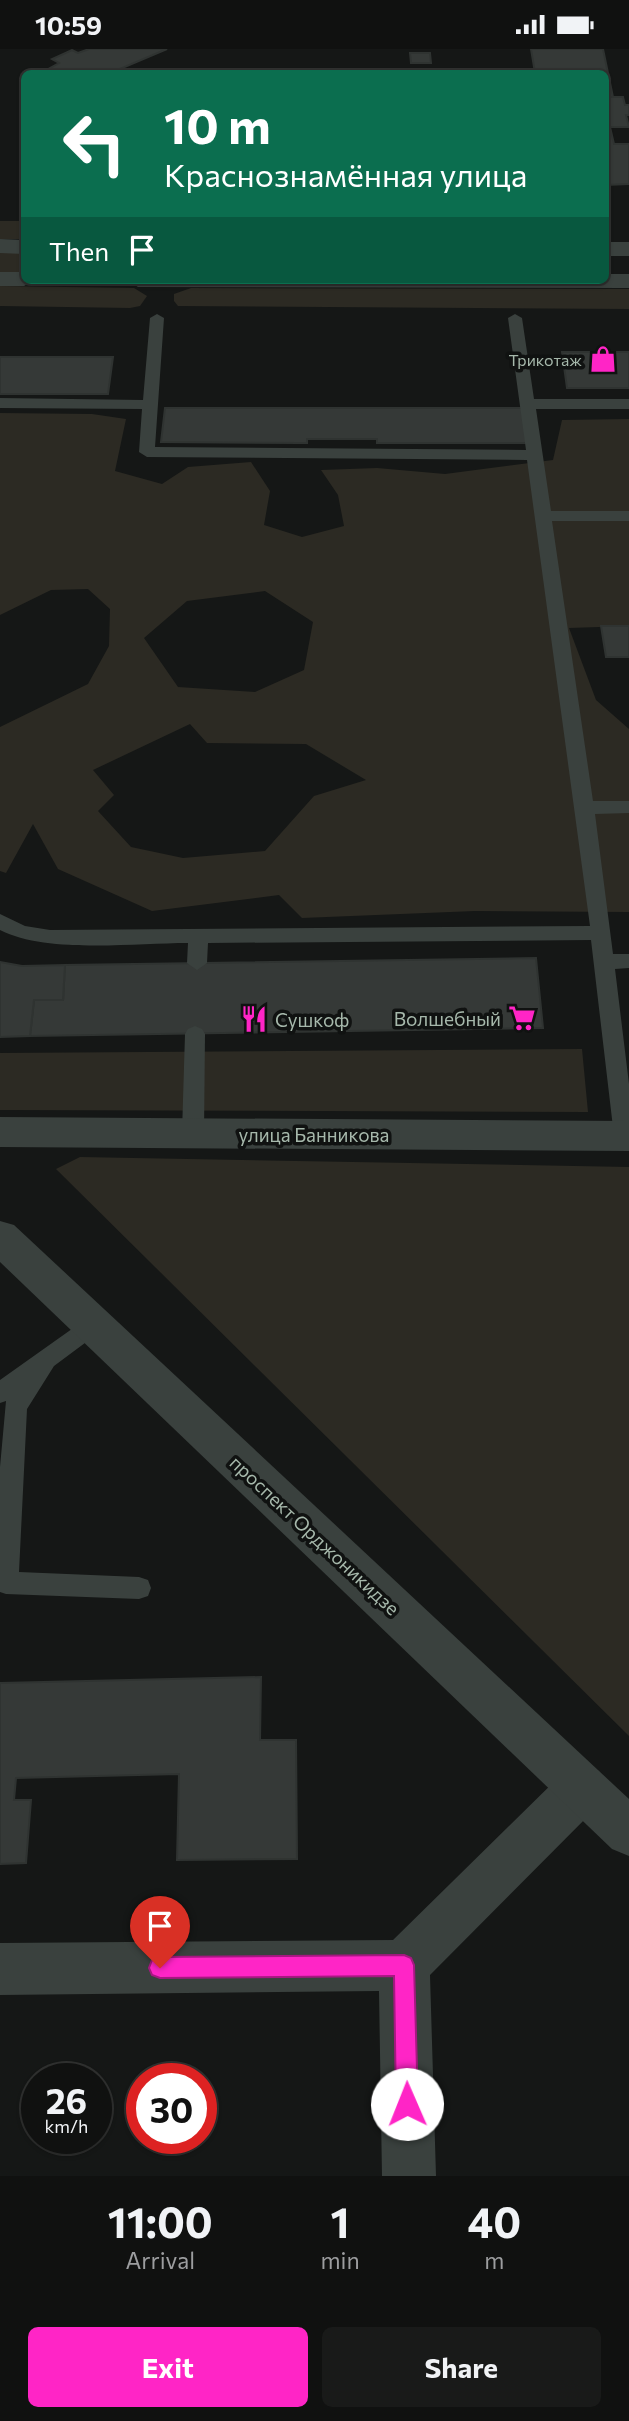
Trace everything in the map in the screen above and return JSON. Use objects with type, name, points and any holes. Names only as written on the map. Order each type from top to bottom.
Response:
[{"type":"street","points":[[0,246],[21,247]]},
{"type":"street","points":[[609,249],[629,249]]},
{"type":"street","points":[[0,279],[21,279]]},
{"type":"street","points":[[609,281],[629,281]]},
{"type":"street","name":"улица Банникова","points":[[0,1132],[627,1136]]},
{"type":"street","name":"проспект Орджоникидзе","points":[[0,1237],[629,1832]]},
{"type":"street","points":[[0,1969],[404,1965],[582,1788]]},
{"type":"street","points":[[404,1965],[409,2176]]},
{"type":"lane","points":[[157,318],[147,452],[535,455]]},
{"type":"lane","points":[[515,318],[585,808],[627,1136]]},
{"type":"lane","points":[[0,403],[151,405]]},
{"type":"lane","points":[[527,404],[629,404]]},
{"type":"lane","points":[[543,516],[629,516]]},
{"type":"lane","points":[[585,808],[629,807]]},
{"type":"lane","points":[[0,921],[21,932],[50,937],[600,933]]},
{"type":"lane","points":[[197,963],[198,936]]},
{"type":"lane","points":[[603,962],[629,961]]},
{"type":"lane","points":[[193,1133],[195,1034]]},
{"type":"lane","points":[[0,1393],[93,1324]]},
{"type":"lane","points":[[46,1359],[15,1407],[6,1583],[139,1588]]},
{"type":"shaded area","points":[[0,221],[21,221],[21,239],[0,239]]},
{"type":"shaded area","points":[[0,253],[21,253],[21,272],[0,272]]},
{"type":"shaded area","points":[[0,286],[134,288],[147,296],[140,306],[130,308],[0,306]]},
{"type":"shaded area","points":[[191,288],[629,289],[629,309],[178,306],[174,301],[174,294]]},
{"type":"shaded area","points":[[0,413],[92,414],[126,419],[115,471],[162,484],[188,467],[251,462],[270,491],[264,525],[302,537],[344,526],[338,495],[321,470],[377,468],[445,474],[553,460],[562,420],[629,419],[629,626],[569,628],[596,700],[629,729],[629,912],[475,911],[302,918],[279,895],[152,911],[58,869],[33,824],[6,873],[0,871],[0,727],[88,684],[109,646],[110,609],[88,589],[51,590],[0,615]],"holes":[[[265,591],[313,622],[304,670],[255,692],[178,687],[144,638],[187,601]],[[190,724],[207,743],[306,744],[366,780],[314,796],[265,851],[183,858],[131,847],[98,811],[114,795],[93,770]]]},
{"type":"shaded area","points":[[582,1049],[588,1112],[0,1110],[0,1053]]},
{"type":"shaded area","points":[[80,1157],[629,1167],[629,1736],[56,1169]]},
{"type":"building","points":[[89,49],[167,49],[117,70],[46,70],[59,63],[52,59],[72,50],[78,53]]},
{"type":"building","points":[[531,49],[603,49],[607,70],[534,70]]},
{"type":"building","points":[[410,53],[430,53],[431,63],[411,63]]},
{"type":"building","points":[[609,78],[613,97],[609,97]]},
{"type":"building","points":[[609,97],[623,97],[625,105],[629,105],[629,115],[626,115],[629,127],[610,127],[614,144],[629,144],[629,184],[609,185]]},
{"type":"building","points":[[562,352],[629,352],[629,388],[567,388]]},
{"type":"building","points":[[0,357],[113,357],[108,394],[0,394]]},
{"type":"building","points":[[165,408],[523,408],[527,443],[377,443],[377,439],[307,439],[307,443],[161,442]]},
{"type":"building","points":[[601,626],[629,626],[629,657],[606,657]]},
{"type":"building","points":[[536,958],[543,1028],[30,1036],[34,1000],[63,1000],[65,965]]},
{"type":"building","points":[[0,962],[22,966],[65,965],[63,1000],[34,1000],[30,1036],[0,1037]]},
{"type":"building","points":[[261,1677],[260,1740],[296,1740],[297,1859],[177,1860],[179,1774],[16,1778],[14,1800],[31,1800],[26,1863],[0,1864],[0,1683]]},
{"type":"place","name":"Трикотаж","points":[[603,359]]},
{"type":"place","name":"Волшебный","points":[[522,1018]]},
{"type":"place","name":"Сушкоф","points":[[254,1019]]},
{"type":"route","points":[[160,1968],[404,1965],[407,2104]]}]
